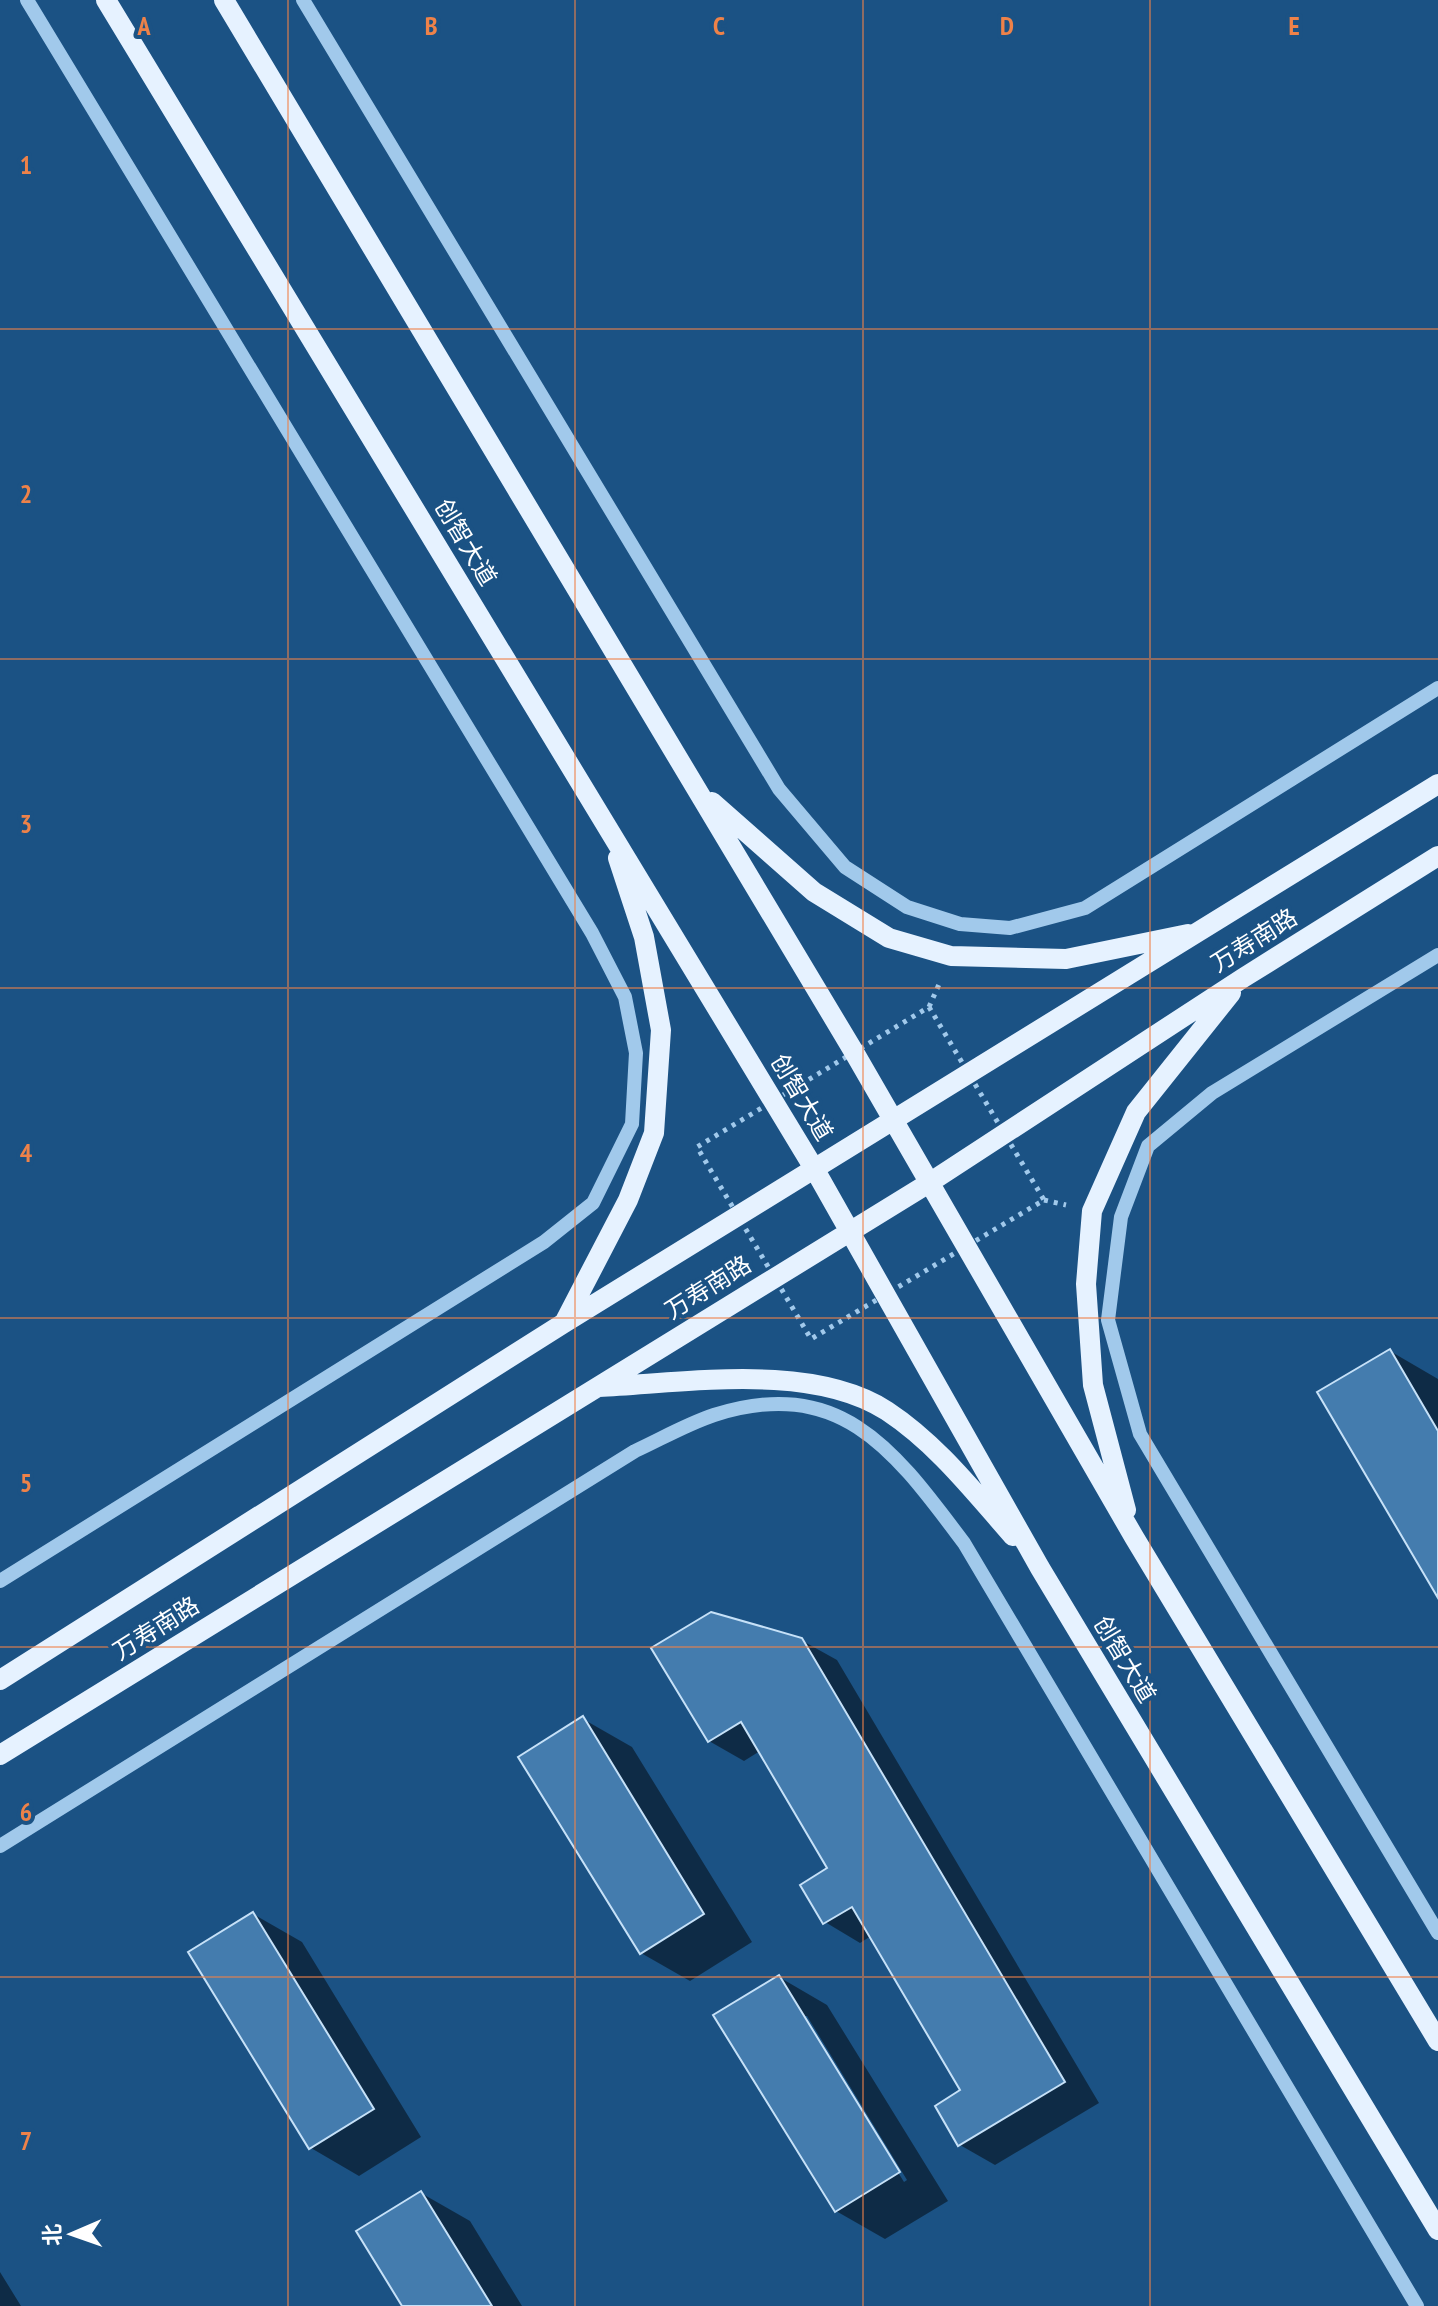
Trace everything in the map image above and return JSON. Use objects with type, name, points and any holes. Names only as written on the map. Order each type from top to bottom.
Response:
[{"type":"main road","name":"创智大道","points":[[106,0],[851,1230],[1040,1568],[1438,2230]]},
{"type":"main road","points":[[224,0],[895,1121],[1134,1537],[1438,2041]]},
{"type":"main road","name":"万寿南路","points":[[0,1680],[564,1323],[1438,784]]},
{"type":"main road","points":[[698,790],[814,892],[889,938],[951,956],[1066,959],[1204,931]]},
{"type":"main road","points":[[564,1323],[628,1200],[654,1133],[661,1030],[644,937],[605,820]]},
{"type":"main road","name":"万寿南路","points":[[0,1755],[929,1183],[1243,978],[1438,856]]},
{"type":"main road","points":[[1134,1537],[1093,1385],[1086,1284],[1092,1211],[1136,1112],[1243,978]]},
{"type":"main road","points":[[595,1388],[741,1380],[810,1381],[885,1410],[940,1453],[1040,1568]]},
{"type":"street","points":[[0,1581],[544,1242],[593,1203],[632,1124],[636,1053],[625,997],[592,933],[27,0]]},
{"type":"street","points":[[303,0],[779,789],[845,867],[907,907],[960,924],[1010,928],[1085,908],[1438,688]]},
{"type":"street","points":[[1438,955],[1212,1093],[1148,1146],[1121,1217],[1108,1320],[1140,1434],[1438,1933]]},
{"type":"street","points":[[0,1846],[635,1451],[711,1416],[746,1407],[806,1406],[862,1427],[907,1468],[964,1543],[1417,2306]]},
{"type":"building","points":[[1390,1349],[1438,1431],[1438,1598],[1317,1392]]},
{"type":"building","points":[[711,1612],[802,1638],[1065,2082],[958,2146],[935,2106],[960,2090],[852,1907],[823,1924],[800,1885],[827,1868],[741,1722],[708,1742],[651,1648]]},
{"type":"building","points":[[583,1716],[704,1914],[640,1954],[518,1757]]},
{"type":"building","points":[[253,1912],[374,2109],[309,2149],[188,1952]]},
{"type":"building","points":[[779,1975],[900,2172],[835,2212],[713,2015]]},
{"type":"building","points":[[421,2191],[492,2306],[402,2306],[356,2231]]}]
